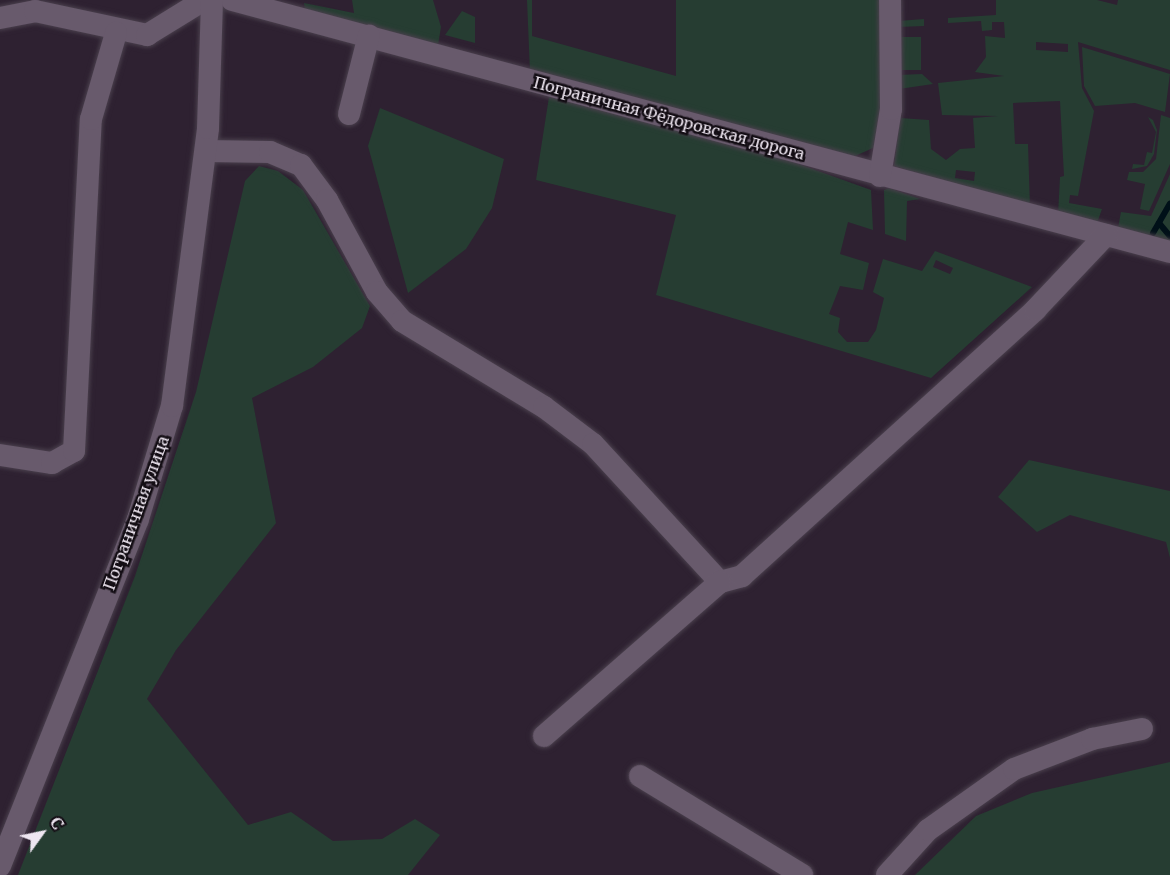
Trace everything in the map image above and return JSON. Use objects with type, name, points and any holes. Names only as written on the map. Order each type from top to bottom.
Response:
[{"type":"street","points":[[0,18],[35,11],[116,33],[162,31],[204,0]]},
{"type":"street","name":"Пограничная улица","points":[[0,866],[161,448],[179,370],[206,151],[212,0]]},
{"type":"street","name":"Пограничная Фёдоровская дорога","points":[[232,0],[369,35],[880,176],[1170,252]]},
{"type":"street","points":[[880,176],[891,109],[890,0]]},
{"type":"street","points":[[0,455],[52,463],[74,451],[91,119],[116,33]]},
{"type":"street","points":[[349,114],[369,35]]},
{"type":"street","points":[[206,151],[270,152],[301,165],[327,200],[376,292],[402,321],[587,438],[720,582]]},
{"type":"street","points":[[544,736],[720,582],[742,576],[1035,310],[1106,235]]},
{"type":"street","points":[[887,875],[928,830],[1014,769],[1082,742],[1142,729]]},
{"type":"street","points":[[640,776],[802,875]]},
{"type":"green space","points":[[352,0],[433,0],[441,27],[438,45],[305,10],[304,3],[354,13]]},
{"type":"green space","points":[[527,0],[532,0],[532,36],[676,76],[676,0],[884,0],[887,60],[875,147],[853,157],[530,72]]},
{"type":"green space","points":[[996,0],[1097,0],[1117,5],[1118,0],[1170,0],[1170,70],[1078,42],[1082,88],[1094,111],[1078,196],[1070,195],[1069,203],[1102,209],[1097,223],[1058,215],[1060,177],[1064,176],[1060,101],[1013,103],[1015,144],[1028,144],[1030,207],[894,166],[900,118],[929,120],[931,149],[946,160],[960,149],[975,148],[973,118],[998,116],[942,115],[938,83],[1004,76],[975,72],[986,57],[985,36],[1005,38],[1004,22],[992,22],[992,30],[982,31],[981,21],[948,23],[948,18],[996,15]],"holes":[[[1036,42],[1068,44],[1068,52],[1036,50]],[[956,170],[975,172],[974,181],[955,178]]]},
{"type":"green space","points":[[462,11],[475,17],[475,43],[445,35]]},
{"type":"green space","points":[[924,19],[924,26],[898,27],[898,21]]},
{"type":"green space","points":[[898,37],[921,37],[921,70],[898,70]]},
{"type":"green space","points":[[1082,47],[1170,74],[1165,112],[1135,103],[1095,106],[1084,86]]},
{"type":"green space","points":[[922,74],[933,84],[899,89],[898,75]]},
{"type":"green space","points":[[549,97],[771,154],[871,190],[873,230],[848,222],[840,254],[869,263],[863,290],[840,286],[829,314],[840,318],[838,332],[847,342],[868,342],[876,330],[884,298],[873,292],[883,259],[922,271],[935,251],[1032,287],[931,378],[656,295],[676,215],[536,180]],"holes":[[[936,260],[953,268],[950,274],[933,267]]]},
{"type":"green space","points":[[380,108],[504,159],[492,208],[466,249],[408,293],[368,146]]},
{"type":"green space","points":[[1161,115],[1170,118],[1170,164],[1149,211],[1140,209],[1145,184],[1127,180],[1129,172],[1143,172],[1156,159]]},
{"type":"green space","points":[[1148,117],[1153,120],[1157,130],[1154,154],[1147,166],[1132,169],[1133,164],[1144,165],[1147,152],[1152,153],[1156,132]]},
{"type":"green space","points":[[259,166],[278,171],[303,190],[370,306],[362,328],[313,367],[252,398],[276,523],[176,650],[147,699],[248,825],[291,812],[333,841],[382,839],[415,819],[440,835],[408,875],[18,875],[135,576],[196,392],[245,181]]},
{"type":"green space","points":[[1170,174],[1170,244],[1118,228],[1121,212],[1151,216]]},
{"type":"green space","points":[[889,188],[920,199],[907,201],[906,241],[885,234],[884,190]]},
{"type":"green space","points":[[1029,460],[1170,491],[1170,558],[1166,542],[1070,515],[1037,532],[998,497]]},
{"type":"green space","points":[[1170,762],[1170,875],[915,875],[976,816],[1032,793]]},
{"type":"waterway","points":[[1153,233],[1170,203]]},
{"type":"waterway","points":[[1159,223],[1170,236]]}]
